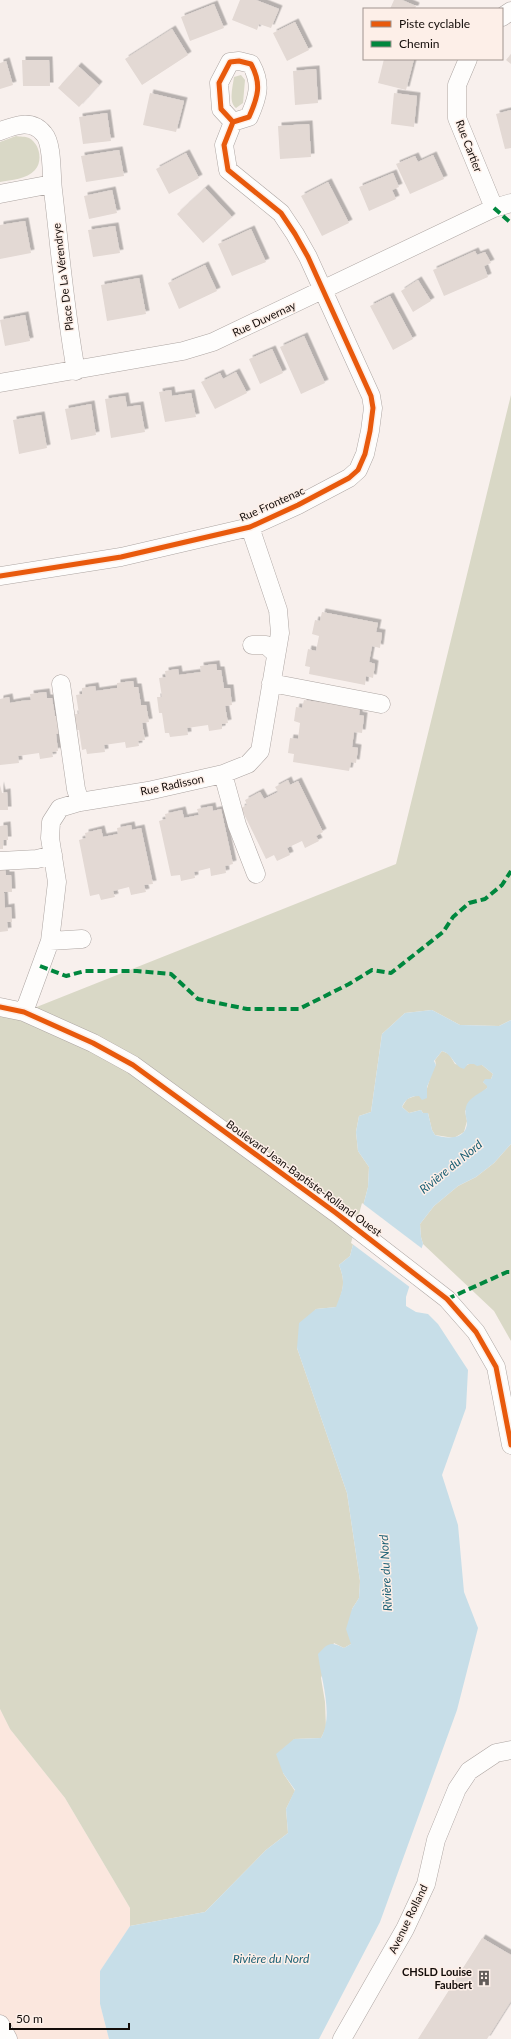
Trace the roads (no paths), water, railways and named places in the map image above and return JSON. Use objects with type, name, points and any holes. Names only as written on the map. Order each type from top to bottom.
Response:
[{"type":"street","name":"Rue Cartier","points":[[468,60],[457,85],[457,118],[503,205]]},
{"type":"street","name":"Rue Frontenac","points":[[0,576],[120,557],[250,527],[349,478],[358,470],[365,454],[373,408],[371,396],[322,291],[308,257],[281,213],[228,170],[224,146],[233,122]]},
{"type":"street","name":"Place De La Vérendrye","points":[[0,131],[16,125],[33,125],[45,134],[50,146],[52,184],[76,371]]},
{"type":"street","points":[[0,194],[52,184]]},
{"type":"street","name":"Rue Duvernay","points":[[0,383],[76,371],[183,351],[213,342],[503,205]]},
{"type":"street","name":"Rue Radisson","points":[[24,1012],[50,941],[57,882],[50,822],[60,808],[80,802],[148,791],[224,774],[248,764],[260,751],[280,633],[278,610],[250,527]]},
{"type":"street","points":[[252,645],[266,645],[276,654]]},
{"type":"street","points":[[271,683],[381,704]]},
{"type":"street","points":[[61,684],[76,789],[80,802]]},
{"type":"street","points":[[224,774],[236,825],[256,874]]},
{"type":"street","points":[[0,862],[37,859],[53,855]]},
{"type":"street","points":[[50,941],[82,939]]},
{"type":"street","name":"Boulevard Jean-Baptiste-Rolland Ouest","points":[[0,1007],[24,1012],[92,1043],[133,1065],[336,1212],[447,1299],[476,1332],[496,1367],[511,1445]]},
{"type":"street","name":"Avenue Rolland","points":[[342,2039],[405,1929],[426,1884],[436,1840],[457,1789],[469,1770],[496,1753],[511,1750]]},
{"type":"street","points":[[0,2024],[8,2039]]},
{"type":"water","name":"Rivière du Nord","points":[[432,1010],[460,1025],[499,1026],[511,1020],[511,1144],[494,1163],[476,1177],[458,1186],[434,1206],[420,1224],[423,1244],[406,1297],[406,1306],[416,1312],[428,1314],[438,1324],[468,1370],[466,1408],[442,1475],[458,1525],[464,1592],[478,1628],[457,1710],[380,1922],[319,2039],[109,2039],[100,2004],[100,1971],[130,1926],[205,1912],[266,1850],[288,1833],[286,1809],[295,1790],[283,1773],[276,1754],[294,1739],[321,1738],[325,1729],[327,1708],[318,1654],[324,1647],[330,1644],[335,1644],[344,1648],[351,1644],[346,1629],[352,1609],[359,1598],[360,1581],[347,1493],[297,1348],[299,1323],[316,1309],[336,1307],[343,1286],[339,1265],[350,1256],[368,1187],[369,1167],[358,1151],[356,1132],[359,1116],[371,1112],[382,1034],[405,1013]],"holes":[[[442,1051],[446,1053],[457,1065],[464,1069],[468,1064],[474,1064],[477,1066],[482,1065],[493,1074],[491,1079],[485,1079],[483,1082],[487,1088],[473,1097],[467,1104],[465,1111],[467,1122],[466,1128],[464,1132],[456,1137],[435,1135],[432,1130],[428,1113],[423,1113],[421,1110],[409,1113],[402,1107],[411,1097],[419,1096],[422,1100],[427,1098],[427,1087],[436,1065],[434,1061]]]},
{"type":"place","name":"CHSLD Louise Faubert","points":[[484,1978]]}]
